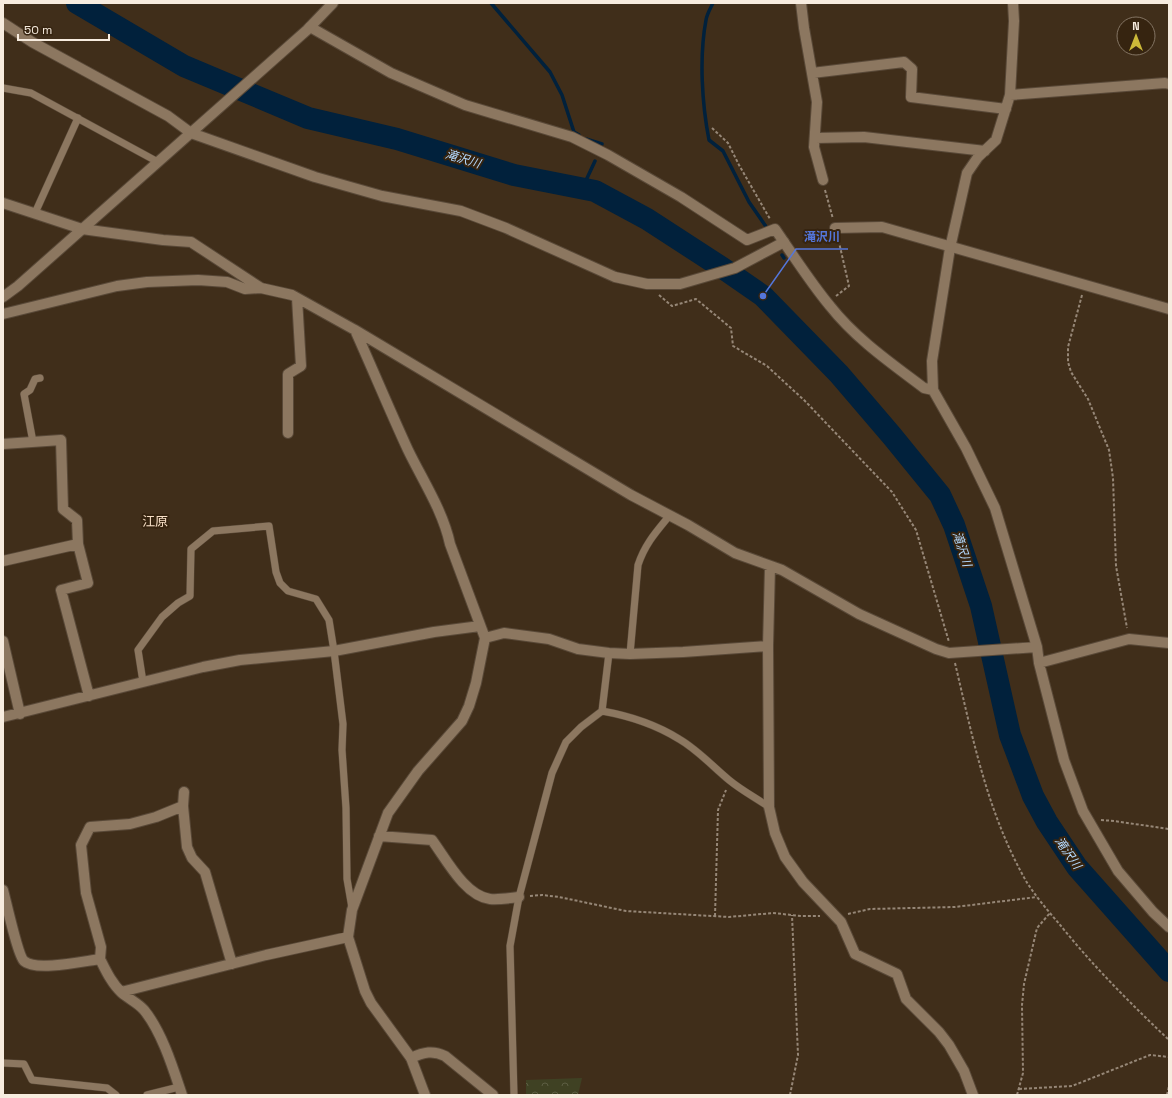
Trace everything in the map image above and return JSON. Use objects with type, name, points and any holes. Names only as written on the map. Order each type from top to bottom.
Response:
[{"type":"street","points":[[3,297],[18,286],[192,133],[308,29],[333,3]]},
{"type":"street","points":[[801,3],[817,102],[814,147],[823,180]]},
{"type":"street","points":[[1013,3],[1014,21],[1010,95],[996,140],[978,157],[967,173],[950,248],[932,361],[933,390],[966,448],[995,508],[1034,647],[1040,663],[1064,760],[1083,811],[1118,871],[1153,912],[1169,927]]},
{"type":"street","points":[[3,24],[32,42],[168,116],[192,133],[315,177],[382,196],[461,211],[506,228],[615,277],[647,284],[680,284],[735,268],[784,242]]},
{"type":"street","points":[[308,29],[391,73],[465,105],[578,140],[608,155],[681,197],[747,240],[775,229],[826,302],[867,345],[924,388],[933,390]]},
{"type":"street","points":[[812,73],[904,62],[912,69],[911,97],[1006,109]]},
{"type":"street","points":[[1010,95],[1165,83],[1169,84]]},
{"type":"street","points":[[815,138],[864,137],[985,151]]},
{"type":"street","points":[[3,203],[82,229],[164,240],[191,242],[261,288]]},
{"type":"street","points":[[835,228],[882,227],[950,248],[1085,284],[1169,309]]},
{"type":"street","points":[[3,314],[116,286],[147,282],[198,280],[227,282],[245,289],[261,288],[292,295],[355,330],[624,491],[670,515],[735,553],[782,570],[859,614],[936,649],[949,653],[1034,647]]},
{"type":"street","points":[[288,433],[288,374],[301,366],[297,298]]},
{"type":"street","points":[[355,330],[409,451],[427,485],[447,529],[450,544],[485,638],[476,683],[469,706],[462,721],[418,771],[388,813],[352,910],[348,937],[365,991],[371,1003],[412,1058],[425,1095]]},
{"type":"street","points":[[3,444],[61,440],[63,509],[77,520],[78,544],[88,583],[60,590],[89,696]]},
{"type":"street","points":[[3,561],[78,544]]},
{"type":"street","points":[[770,566],[768,646],[769,807],[775,833],[785,857],[803,882],[841,922],[855,954],[897,974],[906,999],[939,1032],[949,1045],[964,1071],[973,1095]]},
{"type":"street","points":[[3,717],[20,714],[203,667],[240,660],[334,651],[434,632],[480,626]]},
{"type":"street","points":[[485,638],[504,633],[549,639],[578,648],[609,653],[630,654],[768,646]]},
{"type":"street","points":[[1040,663],[1129,639],[1169,643]]},
{"type":"street","points":[[3,641],[20,714]]},
{"type":"street","points":[[184,792],[183,806],[187,847],[192,858],[205,872],[232,964]]},
{"type":"street","points":[[180,1091],[168,1053],[155,1028],[144,1010],[121,992],[109,977],[100,959],[101,947],[86,892],[81,845],[90,826],[130,824],[156,817],[183,806]]},
{"type":"street","points":[[379,836],[432,840],[466,887],[477,895],[490,899],[519,897]]},
{"type":"street","points":[[3,890],[23,960],[29,964],[45,966],[100,959]]},
{"type":"street","points":[[121,992],[266,955],[348,937]]},
{"type":"street","points":[[412,1058],[430,1052],[438,1052],[494,1095]]},
{"type":"lane","points":[[3,88],[31,93],[158,162]]},
{"type":"lane","points":[[36,214],[78,118]]},
{"type":"lane","points":[[34,442],[24,394],[30,390],[35,379],[40,378]]},
{"type":"lane","points":[[630,654],[638,565],[648,542],[670,515]]},
{"type":"lane","points":[[143,682],[138,650],[162,617],[178,603],[190,596],[191,550],[212,531],[269,526],[276,572],[280,583],[288,591],[316,599],[329,620],[343,724],[342,750],[346,808],[348,879],[352,910]]},
{"type":"lane","points":[[514,1095],[510,946],[519,897],[552,773],[566,742],[581,727],[602,711],[609,653]]},
{"type":"lane","points":[[602,711],[624,715],[647,722],[679,739],[695,750],[730,781],[769,807]]},
{"type":"lane","points":[[3,1063],[24,1064],[32,1080],[107,1088],[116,1095]]},
{"type":"lane","points":[[147,1095],[180,1091]]},
{"type":"path","points":[[712,128],[728,144],[775,229]]},
{"type":"path","points":[[823,180],[849,286],[826,302]]},
{"type":"path","points":[[1085,284],[1068,348],[1068,362],[1071,372],[1088,399],[1109,450],[1113,478],[1116,566],[1129,639]]},
{"type":"path","points":[[715,916],[718,810],[730,781]]},
{"type":"path","points":[[1088,820],[1114,821],[1169,830]]},
{"type":"path","points":[[519,897],[542,895],[559,897],[626,911],[729,917],[773,913],[835,916],[870,909],[955,906],[1037,897]]},
{"type":"path","points":[[1017,1095],[1023,1073],[1022,1005],[1024,984],[1037,928],[1050,913]]},
{"type":"path","points":[[790,1095],[798,1055],[792,915]]},
{"type":"path","points":[[1019,1089],[1072,1086],[1150,1055],[1169,1057]]},
{"type":"path","points":[[1167,1095],[1169,1086]]},
{"type":"green space","points":[[582,1078],[578,1095],[526,1095],[526,1080]]},
{"type":"waterway","name":"滝沢川","points":[[77,3],[184,66],[308,118],[397,139],[514,175],[595,191],[647,219],[763,296],[839,374],[940,495],[954,525],[981,606],[1010,735],[1033,796],[1047,822],[1077,867],[1169,971]]},
{"type":"waterway","points":[[491,3],[550,72],[562,95],[574,132],[579,135]]},
{"type":"waterway","points":[[713,3],[706,20],[702,65],[703,96],[709,140],[723,151],[749,202],[767,228]]},
{"type":"waterway","points":[[586,139],[602,144]]},
{"type":"waterway","points":[[582,189],[595,161]]},
{"type":"place","name":"滝沢川","points":[[763,296]]},
{"type":"district","name":"江原","points":[[155,521]]}]
